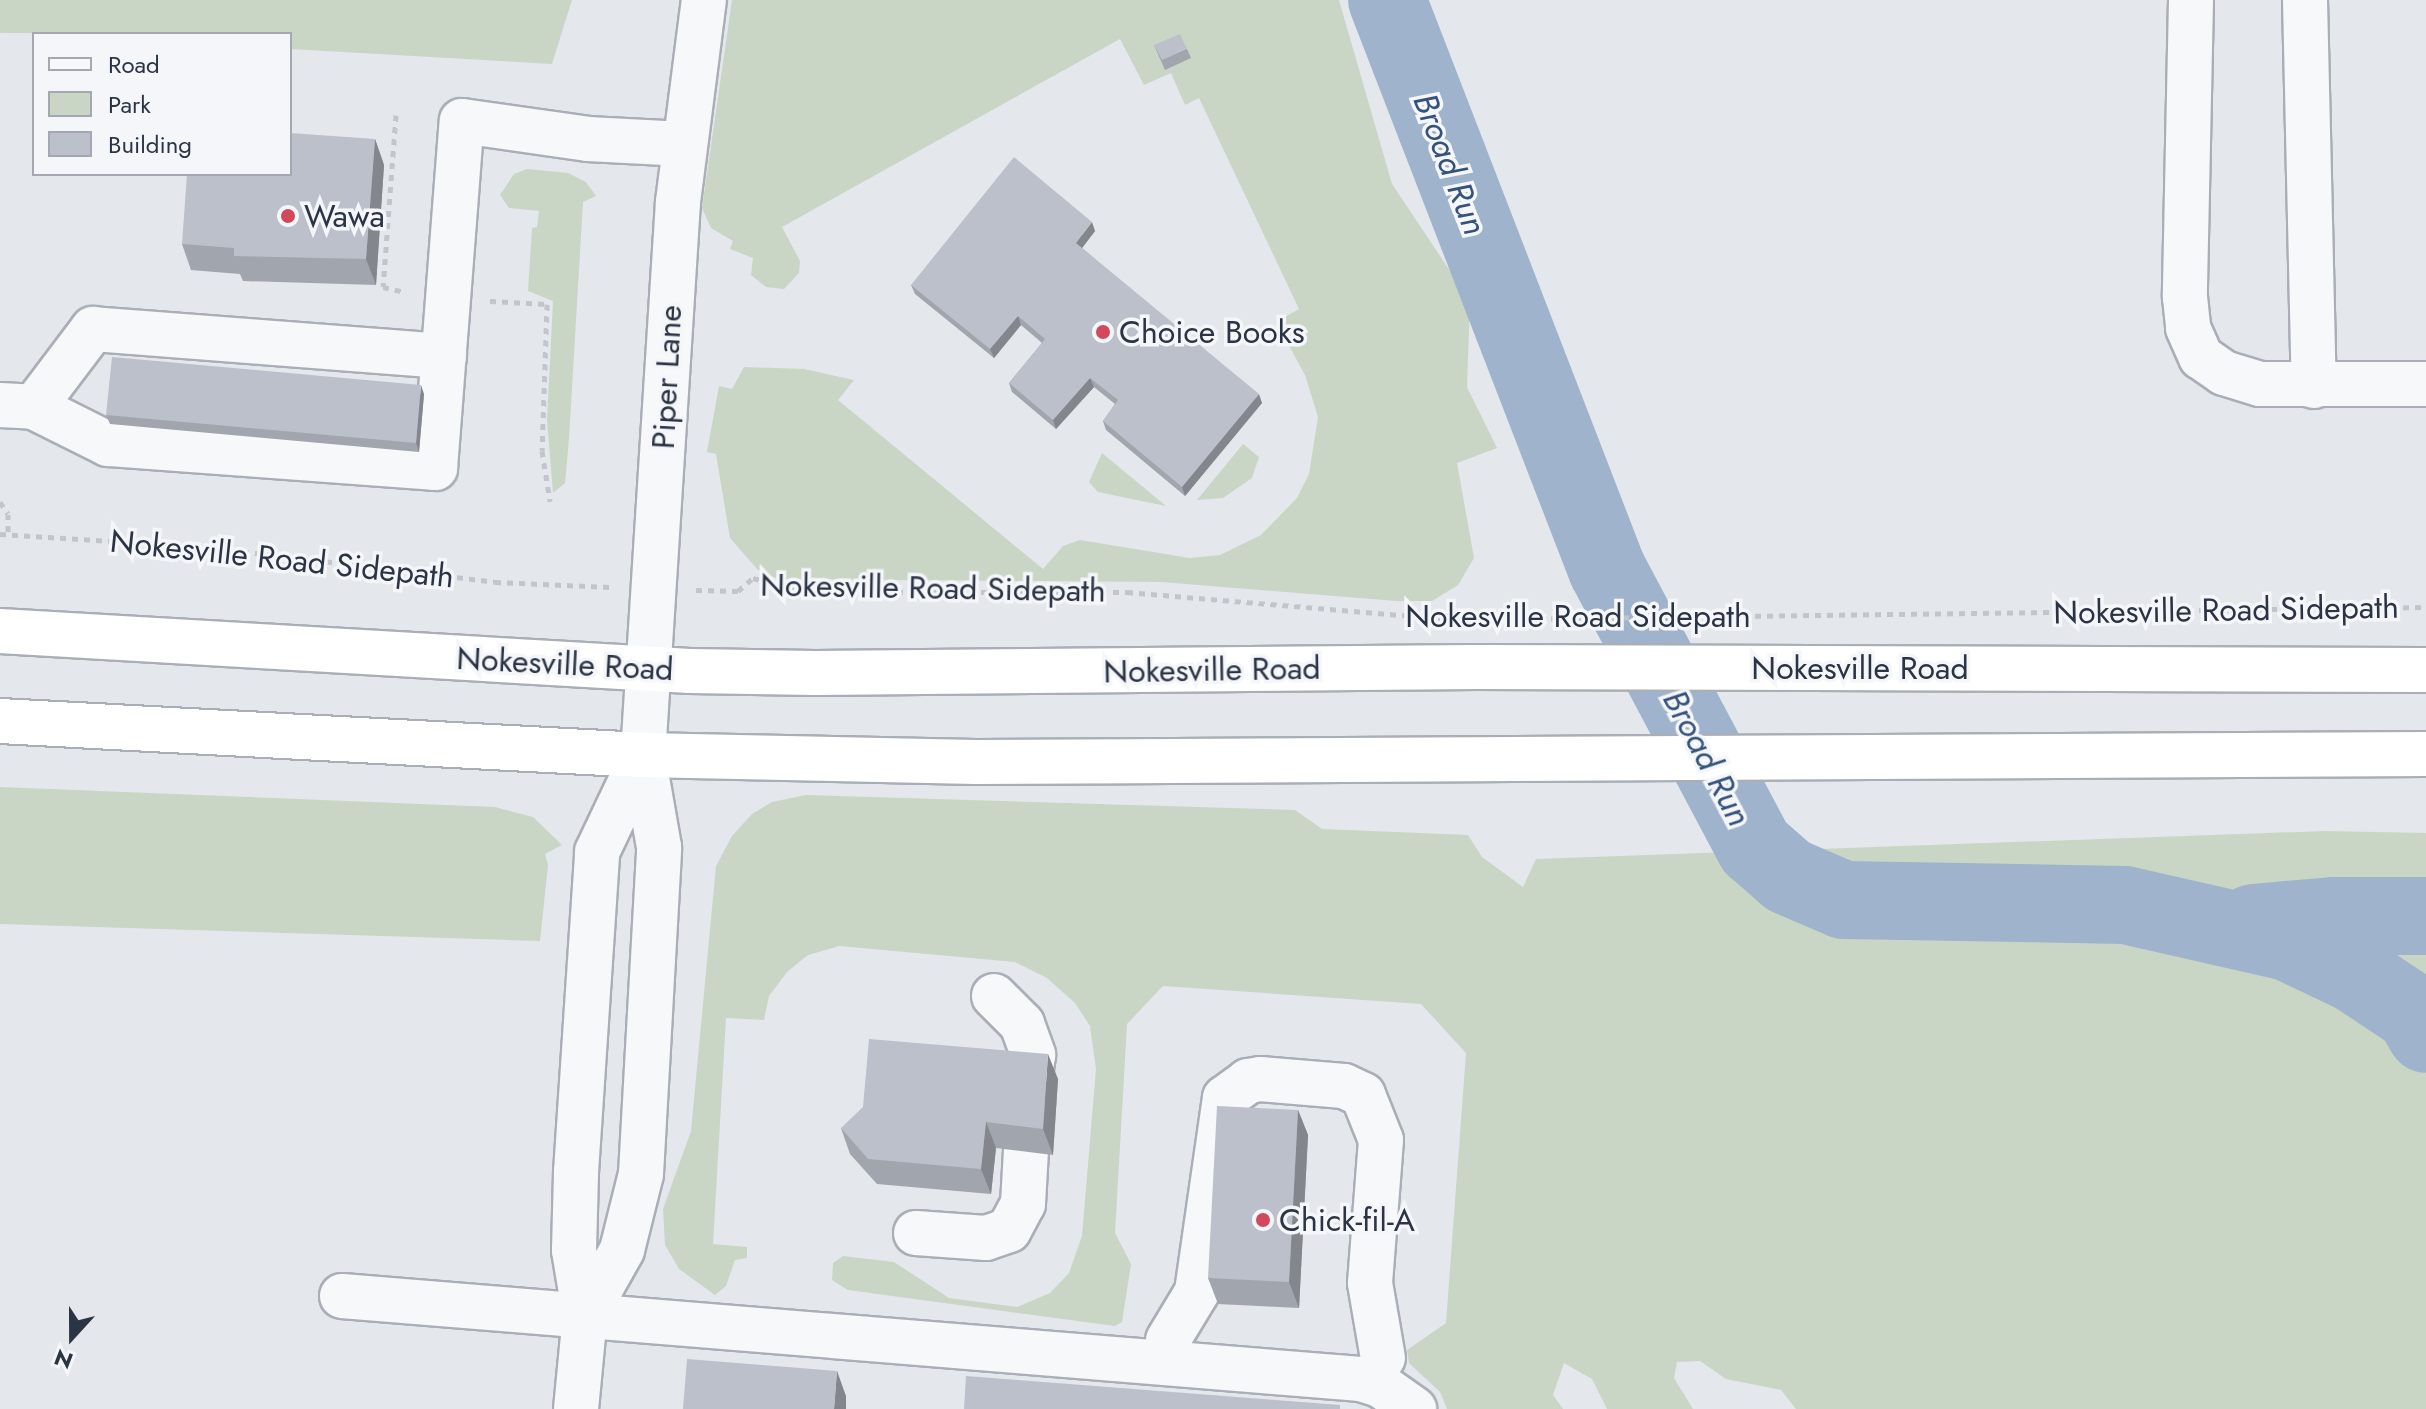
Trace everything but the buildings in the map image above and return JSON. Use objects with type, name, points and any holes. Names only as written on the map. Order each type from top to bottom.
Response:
[{"type":"highway","name":"Nokesville Road","points":[[0,631],[650,669],[969,674],[1477,667],[2426,670]]},
{"type":"highway","points":[[0,721],[643,755],[1118,763],[1915,755],[2426,754]]},
{"type":"street","name":"Piper Lane","points":[[643,755],[684,144],[704,0]]},
{"type":"street","points":[[2191,0],[2188,328],[2201,357],[2224,373],[2260,384],[2426,384]]},
{"type":"street","points":[[2305,0],[2314,386]]},
{"type":"street","points":[[444,356],[93,329],[17,406],[108,444],[435,468],[444,356],[462,121],[588,139],[684,144]]},
{"type":"street","points":[[576,1409],[585,1316],[574,1250],[576,1172],[597,852],[643,755]]},
{"type":"street","points":[[585,1316],[622,1250],[641,1174],[659,847],[643,755]]},
{"type":"street","points":[[994,996],[1022,1024],[1033,1055],[1030,1077]]},
{"type":"street","points":[[1168,1340],[1197,1292],[1225,1098],[1248,1081],[1288,1081],[1344,1086],[1363,1095],[1373,1112],[1381,1140],[1370,1283],[1383,1358]]},
{"type":"street","points":[[916,1233],[986,1238],[1009,1230],[1023,1204],[1026,1151]]},
{"type":"street","points":[[342,1296],[1361,1379],[1380,1385],[1414,1409]]},
{"type":"path","points":[[396,115],[380,273],[383,287],[418,295]]},
{"type":"path","points":[[526,303],[547,304],[542,451],[550,501]]},
{"type":"path","points":[[0,502],[8,514],[8,535]]},
{"type":"path","name":"Nokesville Road Sidepath","points":[[0,534],[207,547],[564,585]]},
{"type":"path","name":"Nokesville Road Sidepath","points":[[738,591],[753,578],[801,592],[1138,593],[1460,620]]},
{"type":"path","name":"Nokesville Road Sidepath","points":[[1491,620],[2426,607]]},
{"type":"green space","points":[[0,0],[572,0],[552,64],[292,49],[292,32],[0,33]]},
{"type":"green space","points":[[732,0],[1339,0],[1392,184],[1470,301],[1467,387],[1497,448],[1457,463],[1474,558],[1458,585],[1432,601],[1396,601],[1161,582],[778,579],[758,570],[730,538],[716,454],[707,452],[719,386],[732,389],[744,367],[804,369],[854,380],[838,400],[1043,569],[1063,546],[1080,540],[1190,558],[1220,555],[1261,535],[1297,498],[1309,474],[1318,417],[1305,375],[1276,322],[1299,309],[1199,98],[1185,105],[1171,73],[1144,85],[1120,39],[782,227],[800,261],[799,273],[784,289],[766,287],[751,275],[753,258],[730,249],[733,241],[711,228],[702,208]]},
{"type":"green space","points":[[527,169],[568,173],[586,182],[596,196],[583,202],[565,483],[553,493],[547,420],[553,301],[528,291],[532,228],[537,227],[539,211],[509,208],[500,195],[514,174]]},
{"type":"green space","points":[[1243,444],[1259,457],[1252,478],[1223,498],[1197,500]]},
{"type":"green space","points":[[1102,453],[1166,506],[1098,492],[1089,482]]},
{"type":"green space","points":[[0,787],[495,807],[533,817],[562,845],[545,854],[548,865],[540,941],[0,924]]},
{"type":"green space","points":[[806,795],[1295,810],[1322,829],[1468,835],[1482,857],[1523,887],[1536,859],[2325,831],[2426,833],[2426,1409],[1796,1409],[1781,1390],[1726,1379],[1700,1361],[1677,1362],[1674,1378],[1693,1409],[1607,1409],[1592,1379],[1564,1363],[1553,1395],[1563,1409],[1447,1409],[1440,1392],[1409,1363],[1407,1350],[1446,1323],[1466,1053],[1421,1004],[1163,986],[1127,1024],[1115,1233],[1131,1264],[1122,1322],[1115,1326],[848,1290],[832,1280],[833,1263],[843,1256],[894,1262],[949,1298],[1017,1307],[1050,1293],[1069,1273],[1082,1236],[1096,1069],[1090,1026],[1075,1003],[1047,978],[1015,962],[839,946],[808,955],[787,972],[769,996],[764,1020],[726,1018],[713,1244],[747,1247],[747,1258],[735,1260],[726,1286],[715,1295],[679,1269],[665,1245],[663,1209],[691,1131],[716,866],[732,836],[752,814],[772,802]]},
{"type":"waterway","name":"Broad Run","points":[[1387,0],[1607,569],[1755,847],[1788,876],[1844,900],[2125,905],[2288,942],[2355,974],[2414,1013],[2426,1034]]},
{"type":"waterway","points":[[2253,923],[2333,916],[2426,916]]},
{"type":"place","name":"Wawa","points":[[288,216]]},
{"type":"place","name":"Choice Books","points":[[1103,332]]},
{"type":"place","name":"Chick-fil-A","points":[[1263,1220]]}]
